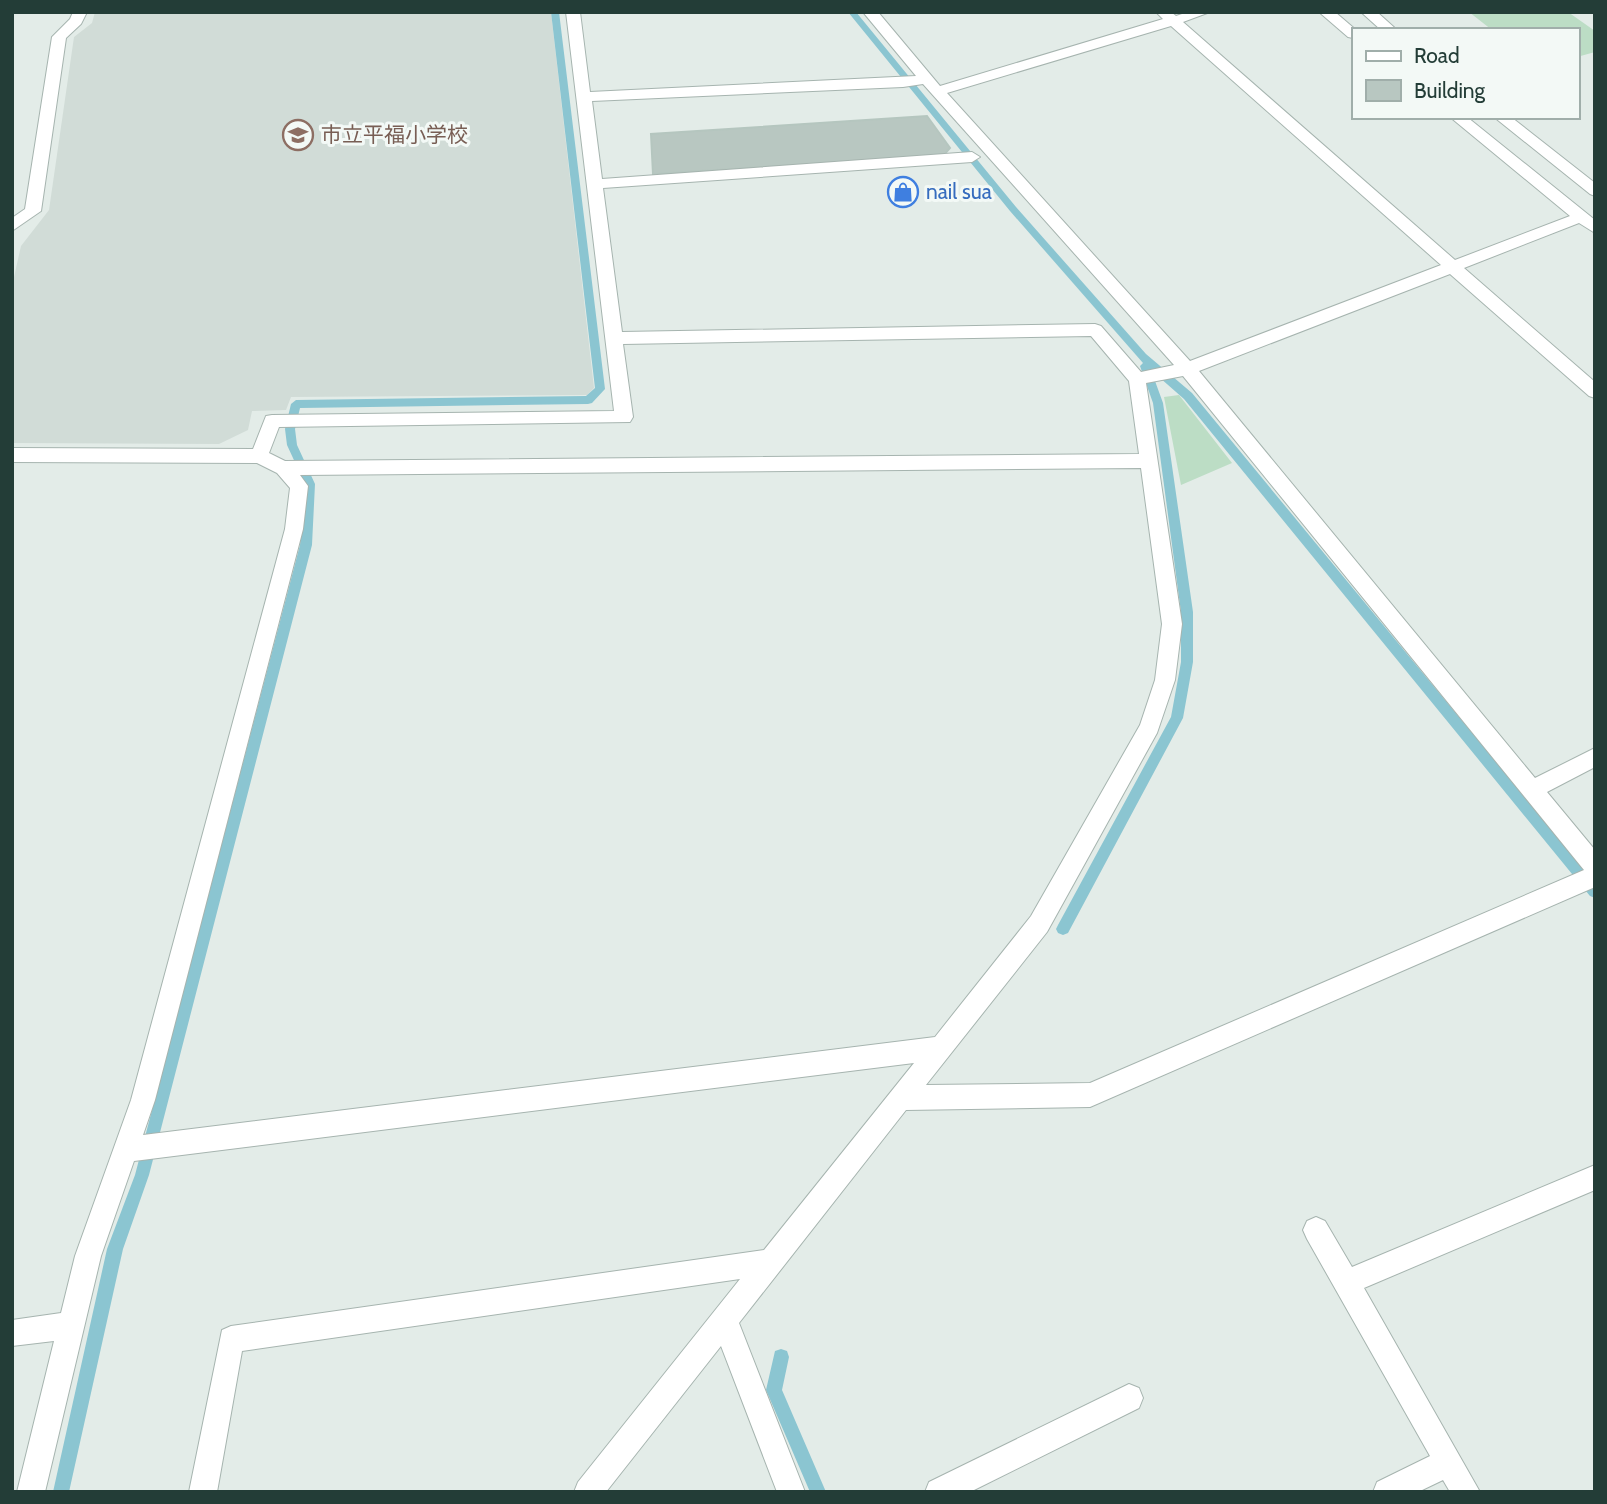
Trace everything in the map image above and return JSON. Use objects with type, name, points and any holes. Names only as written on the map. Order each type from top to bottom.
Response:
[{"type":"street","points":[[12,226],[33,211],[59,37],[76,21],[80,12]]},
{"type":"street","points":[[259,456],[272,421],[624,417],[573,12]]},
{"type":"street","points":[[870,12],[916,80],[938,91],[1179,370],[1531,790],[1589,876],[1090,1095],[899,1098]]},
{"type":"street","points":[[938,91],[1168,17],[1202,12]]},
{"type":"street","points":[[1326,12],[1352,33]]},
{"type":"street","points":[[1368,12],[1388,28]]},
{"type":"street","points":[[1168,17],[1595,392]]},
{"type":"street","points":[[584,97],[916,80]]},
{"type":"street","points":[[1459,119],[1595,228]]},
{"type":"street","points":[[1504,119],[1595,191]]},
{"type":"street","points":[[595,184],[972,157]]},
{"type":"street","points":[[1141,378],[1179,370],[1581,217]]},
{"type":"street","points":[[588,1492],[1039,924],[1150,727],[1165,680],[1172,624],[1147,461],[1141,378],[1095,330],[616,338]]},
{"type":"street","points":[[12,455],[259,456],[296,468],[1147,461]]},
{"type":"street","points":[[30,1492],[88,1256],[144,1148],[147,1086],[294,529],[299,486],[296,468]]},
{"type":"street","points":[[1531,790],[1595,757]]},
{"type":"street","points":[[144,1148],[939,1048]]},
{"type":"street","points":[[1346,1283],[1595,1177]]},
{"type":"street","points":[[1315,1230],[1466,1492]]},
{"type":"street","points":[[203,1492],[231,1339],[770,1262]]},
{"type":"street","points":[[725,1322],[791,1492]]},
{"type":"street","points":[[12,1333],[71,1325]]},
{"type":"street","points":[[939,1492],[1129,1398]]},
{"type":"street","points":[[1387,1492],[1449,1462]]},
{"type":"shaded area","points":[[95,12],[551,12],[594,388],[587,395],[291,397],[286,410],[252,411],[248,430],[219,444],[12,443],[12,286],[21,246],[49,210],[74,37],[92,23]]},
{"type":"green space","points":[[1469,12],[1568,12],[1595,31],[1595,52],[1579,56],[1579,28],[1489,28]]},
{"type":"green space","points":[[1179,395],[1232,463],[1181,485],[1164,397]]},
{"type":"building","points":[[927,116],[950,148],[943,156],[653,174],[651,134]]},
{"type":"waterway","points":[[61,1492],[115,1249],[142,1175],[306,545],[310,484],[292,445],[290,429],[296,404],[588,400],[600,389],[555,12]]},
{"type":"waterway","points":[[852,12],[1013,209],[1142,356],[1188,396],[1595,892]]},
{"type":"waterway","points":[[1063,929],[1177,718],[1187,662],[1187,612],[1158,403],[1145,366]]},
{"type":"waterway","points":[[781,1357],[774,1390],[818,1492]]},
{"type":"place","name":"市立平福小学校","points":[[298,135]]},
{"type":"place","name":"nail sua","points":[[903,192]]}]
